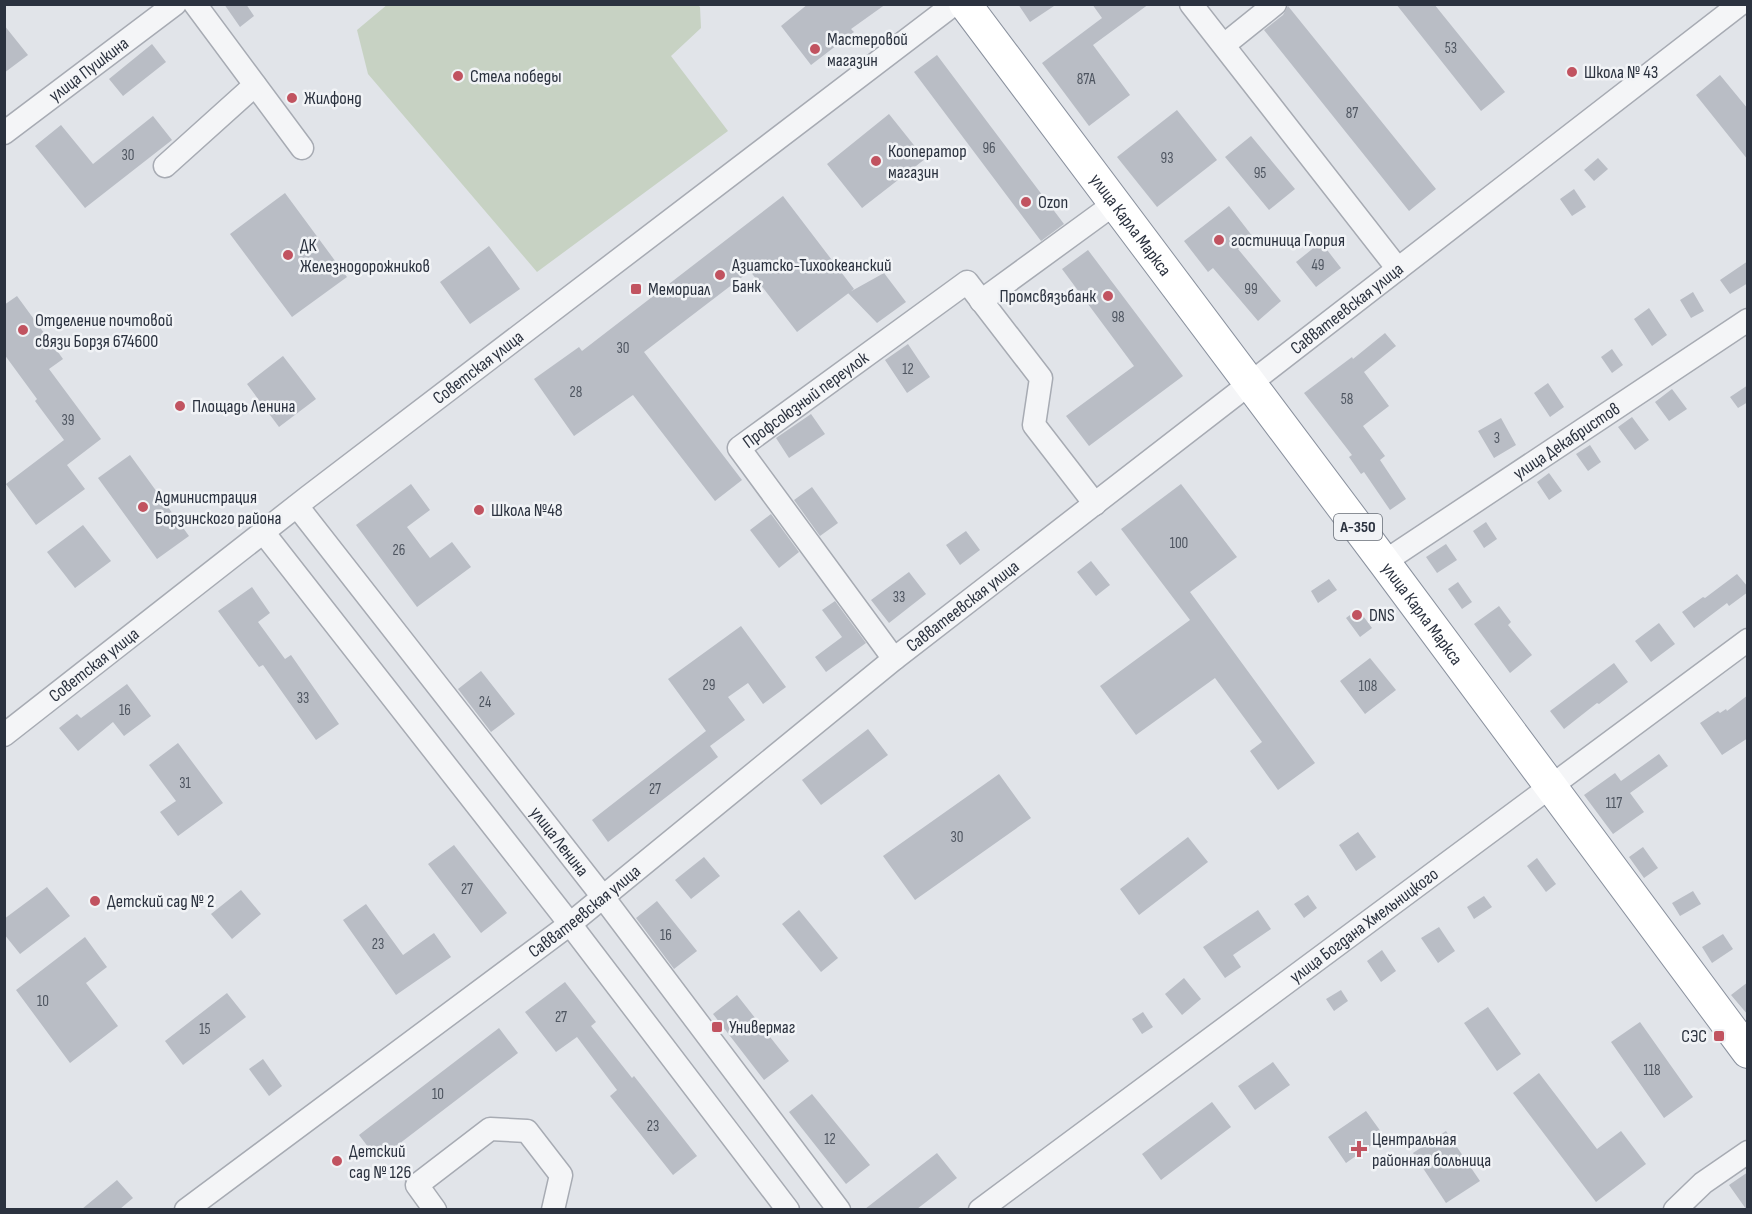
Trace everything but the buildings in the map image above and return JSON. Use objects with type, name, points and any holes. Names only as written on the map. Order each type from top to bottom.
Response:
[{"type":"highway","name":"улица Карла Маркса","points":[[965,4],[1251,383],[1748,1052]]},
{"type":"street","name":"улица Пушкина","points":[[5,132],[175,4]]},
{"type":"street","points":[[195,4],[302,148]]},
{"type":"street","name":"Советская улица","points":[[4,735],[263,532],[954,4]]},
{"type":"street","points":[[1191,4],[1398,269]]},
{"type":"street","points":[[1224,45],[1275,4]]},
{"type":"street","name":"Савватеевская улица","points":[[186,1209],[570,924],[894,659],[1740,4]]},
{"type":"street","points":[[165,166],[255,85]]},
{"type":"street","points":[[1095,504],[1034,425],[1041,378],[981,301],[1114,204]]},
{"type":"street","name":"Профсоюзный переулок","points":[[894,659],[739,448],[967,282],[981,301]]},
{"type":"street","name":"улица Декабристов","points":[[1384,562],[1748,320]]},
{"type":"street","name":"улица Ленина","points":[[297,506],[603,897],[839,1209]]},
{"type":"street","points":[[263,532],[570,924],[789,1209]]},
{"type":"street","name":"улица Богдана Хмельницкого","points":[[980,1209],[1748,640]]},
{"type":"street","points":[[435,1209],[417,1185],[490,1129],[527,1131],[561,1175],[553,1209]]},
{"type":"street","points":[[1675,1209],[1703,1183],[1748,1152]]},
{"type":"green space","points":[[388,4],[698,5],[701,28],[671,56],[728,131],[537,272],[368,74],[357,30]]},
{"type":"place","name":"Мастеровой магазин","points":[[815,49]]},
{"type":"place","name":"Школа № 43","points":[[1572,72]]},
{"type":"place","name":"Стела победы","points":[[458,76]]},
{"type":"place","name":"Жилфонд","points":[[292,98]]},
{"type":"place","name":"Кооператор магазин","points":[[876,161]]},
{"type":"place","name":"Ozon","points":[[1026,202]]},
{"type":"place","name":"гостиница Глория","points":[[1219,240]]},
{"type":"place","name":"ДК Железнодорожников","points":[[288,255]]},
{"type":"place","name":"Азиатско-Тихоокеанский Банк","points":[[720,275]]},
{"type":"place","name":"Мемориал","points":[[636,289]]},
{"type":"place","name":"Промсвязьбанк","points":[[1108,296]]},
{"type":"place","name":"Отделение почтовой связи Борзя 674600","points":[[23,330]]},
{"type":"place","name":"Площадь Ленина","points":[[180,406]]},
{"type":"place","name":"Администрация Борзинского района","points":[[143,507]]},
{"type":"place","name":"Школа №48","points":[[479,510]]},
{"type":"place","name":"DNS","points":[[1357,615]]},
{"type":"place","name":"Детский сад № 2","points":[[95,901]]},
{"type":"place","name":"Универмаг","points":[[717,1027]]},
{"type":"place","name":"СЭС","points":[[1719,1036]]},
{"type":"place","name":"Центральная районная больница","points":[[1359,1149]]},
{"type":"place","name":"Детский сад № 126","points":[[337,1161]]}]
